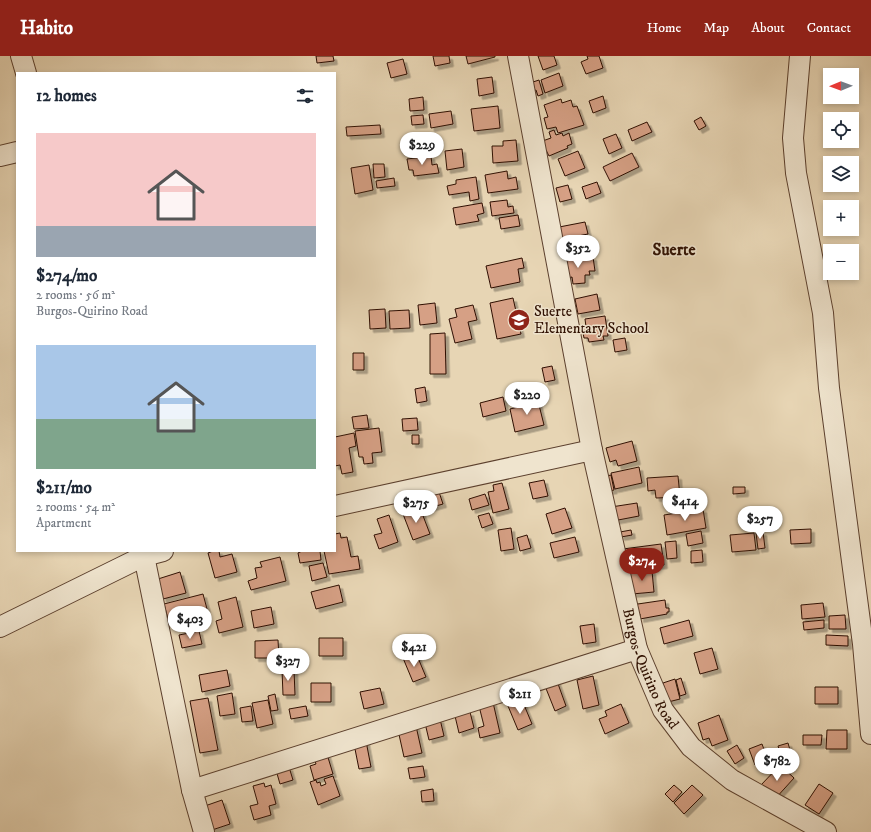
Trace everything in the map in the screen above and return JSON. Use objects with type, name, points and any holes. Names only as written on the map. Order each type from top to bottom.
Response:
[{"type":"street","points":[[22,56],[26,72]]},
{"type":"street","name":"Burgos-Quirino Road","points":[[518,56],[592,450],[637,649],[663,710],[691,747],[732,780],[826,832]]},
{"type":"street","points":[[800,56],[792,138],[796,173],[823,313],[829,388],[863,644],[871,734]]},
{"type":"street","points":[[0,156],[16,152]]},
{"type":"street","points":[[336,506],[592,450]]},
{"type":"street","points":[[0,627],[144,556],[160,552]]},
{"type":"street","points":[[144,556],[192,790],[204,832]]},
{"type":"street","points":[[192,790],[637,649]]},
{"type":"building","points":[[316,56],[333,56],[334,61],[317,63]]},
{"type":"building","points":[[433,56],[449,56],[450,63],[435,66]]},
{"type":"building","points":[[466,56],[495,56],[495,57],[468,64]]},
{"type":"building","points":[[538,56],[554,56],[557,65],[543,70]]},
{"type":"building","points":[[587,56],[599,56],[603,68],[586,74],[581,62],[588,59]]},
{"type":"building","points":[[403,59],[407,74],[391,78],[387,63]]},
{"type":"building","points":[[559,73],[563,86],[545,93],[541,80]]},
{"type":"building","points":[[492,77],[494,93],[479,96],[477,79]]},
{"type":"building","points":[[539,80],[543,94],[538,96],[536,90],[529,92],[527,84]]},
{"type":"building","points":[[603,96],[606,108],[593,113],[589,101]]},
{"type":"building","points":[[423,97],[424,110],[410,111],[409,99]]},
{"type":"building","points":[[561,99],[562,103],[571,100],[573,107],[577,106],[584,125],[558,133],[556,127],[547,129],[544,118],[548,117],[544,105]]},
{"type":"building","points":[[498,106],[500,128],[474,131],[471,109]]},
{"type":"building","points":[[451,111],[453,124],[431,128],[429,114]]},
{"type":"building","points":[[423,115],[424,124],[412,125],[411,116]]},
{"type":"building","points":[[701,117],[706,126],[699,130],[694,121]]},
{"type":"building","points":[[647,122],[652,132],[632,141],[628,130]]},
{"type":"building","points":[[380,125],[381,134],[347,136],[346,127]]},
{"type":"building","points":[[554,130],[556,135],[562,133],[563,136],[569,133],[572,144],[567,146],[568,148],[549,156],[546,150],[541,152],[537,143],[551,138],[549,132]]},
{"type":"building","points":[[616,134],[622,148],[609,154],[603,139]]},
{"type":"building","points":[[516,140],[518,161],[493,163],[492,146],[503,146],[503,141]]},
{"type":"building","points":[[462,149],[464,167],[447,170],[445,151]]},
{"type":"building","points":[[578,151],[585,168],[565,176],[558,159]]},
{"type":"building","points":[[632,153],[639,167],[610,181],[603,167]]},
{"type":"building","points":[[431,156],[432,165],[437,164],[439,173],[414,176],[413,170],[409,170],[407,159]]},
{"type":"building","points":[[373,164],[384,164],[385,177],[374,178]]},
{"type":"building","points":[[369,165],[373,190],[355,194],[351,168]]},
{"type":"building","points":[[507,171],[508,179],[516,177],[518,189],[488,193],[485,175]]},
{"type":"building","points":[[476,177],[479,199],[470,201],[469,192],[449,195],[447,186],[456,184],[456,180]]},
{"type":"building","points":[[394,178],[395,186],[377,188],[376,181]]},
{"type":"building","points":[[597,182],[601,193],[586,199],[582,187]]},
{"type":"building","points":[[568,185],[572,199],[560,202],[556,188]]},
{"type":"building","points":[[507,200],[508,207],[513,206],[514,213],[492,216],[490,202]]},
{"type":"building","points":[[482,203],[484,213],[477,215],[479,221],[456,225],[453,208]]},
{"type":"building","points":[[518,215],[520,226],[501,229],[499,218]]},
{"type":"building","points":[[585,222],[588,234],[578,236],[579,241],[558,245],[554,228]]},
{"type":"building","points":[[593,257],[595,271],[589,271],[590,275],[585,275],[585,283],[573,284],[572,277],[563,279],[561,261]]},
{"type":"building","points":[[522,258],[524,268],[518,269],[520,282],[491,288],[486,266]]},
{"type":"building","points":[[597,294],[600,310],[578,314],[575,299]]},
{"type":"building","points":[[513,298],[521,334],[497,339],[490,303]]},
{"type":"building","points":[[435,303],[437,323],[420,325],[418,305]]},
{"type":"building","points":[[473,305],[477,320],[468,322],[472,339],[455,343],[449,319],[457,317],[455,309]]},
{"type":"building","points":[[385,309],[386,328],[370,329],[369,310]]},
{"type":"building","points":[[409,310],[410,328],[390,329],[389,311]]},
{"type":"building","points":[[605,316],[608,336],[603,336],[604,340],[589,342],[588,338],[584,338],[582,327],[586,327],[585,319]]},
{"type":"building","points":[[445,333],[446,374],[430,374],[430,334]]},
{"type":"building","points":[[625,338],[627,350],[615,352],[613,340]]},
{"type":"building","points":[[353,353],[364,353],[364,370],[353,370]]},
{"type":"building","points":[[552,366],[555,380],[545,382],[542,368]]},
{"type":"building","points":[[425,387],[427,401],[417,403],[415,389]]},
{"type":"building","points":[[503,397],[506,411],[483,417],[480,403]]},
{"type":"building","points":[[529,400],[530,403],[538,401],[544,425],[515,432],[510,409],[518,407],[517,403]]},
{"type":"building","points":[[367,415],[369,428],[354,429],[352,417]]},
{"type":"building","points":[[417,418],[418,430],[403,431],[402,419]]},
{"type":"building","points":[[379,428],[382,452],[372,453],[373,463],[364,464],[363,457],[359,457],[355,431]]},
{"type":"building","points":[[354,433],[356,446],[349,448],[353,472],[342,474],[340,465],[336,466],[336,437]]},
{"type":"building","points":[[412,435],[419,435],[419,444],[412,444]]},
{"type":"building","points":[[632,441],[637,461],[618,466],[616,460],[610,462],[606,448]]},
{"type":"building","points":[[639,467],[642,483],[615,489],[611,473]]},
{"type":"building","points":[[611,475],[614,490],[605,492],[602,477]]},
{"type":"building","points":[[678,476],[680,497],[656,498],[655,490],[648,491],[647,478]]},
{"type":"building","points":[[544,480],[548,496],[533,499],[529,483]]},
{"type":"building","points":[[502,483],[509,509],[493,513],[488,492],[494,491],[493,485]]},
{"type":"building","points":[[733,487],[745,487],[745,493],[733,494]]},
{"type":"building","points":[[439,492],[443,504],[429,508],[425,496]]},
{"type":"building","points":[[485,494],[489,505],[472,510],[469,499]]},
{"type":"building","points":[[695,495],[697,509],[669,512],[668,499]]},
{"type":"building","points":[[637,503],[639,516],[613,521],[611,507]]},
{"type":"building","points":[[420,508],[430,534],[413,540],[403,514]]},
{"type":"building","points":[[565,508],[572,528],[552,534],[546,514]]},
{"type":"building","points":[[703,509],[706,528],[667,535],[664,515]]},
{"type":"building","points":[[489,513],[493,524],[482,528],[478,516]]},
{"type":"building","points":[[389,515],[398,542],[379,549],[374,535],[382,533],[377,519]]},
{"type":"building","points":[[511,528],[514,549],[501,551],[498,530]]},
{"type":"building","points":[[811,529],[811,543],[791,544],[790,530]]},
{"type":"building","points":[[631,530],[632,535],[621,537],[620,532]]},
{"type":"building","points":[[701,531],[703,543],[688,546],[686,534]]},
{"type":"building","points":[[763,532],[765,548],[758,549],[756,533]]},
{"type":"building","points":[[340,533],[341,538],[347,537],[351,557],[358,556],[360,569],[329,574],[324,552],[336,552],[336,534]]},
{"type":"building","points":[[754,533],[756,550],[732,552],[730,535]]},
{"type":"building","points":[[527,535],[531,548],[520,551],[517,538]]},
{"type":"building","points":[[575,537],[579,552],[554,558],[550,543]]},
{"type":"building","points":[[676,541],[677,558],[667,559],[665,542]]},
{"type":"building","points":[[661,544],[664,565],[632,569],[631,562],[625,562],[623,549]]},
{"type":"building","points":[[702,550],[703,562],[691,563],[691,551]]},
{"type":"building","points":[[219,552],[220,557],[232,554],[237,572],[215,578],[208,553]]},
{"type":"building","points":[[320,552],[321,560],[300,563],[298,553]]},
{"type":"building","points":[[280,557],[286,581],[251,590],[248,581],[257,578],[255,568],[262,567],[260,562]]},
{"type":"building","points":[[323,563],[327,577],[312,581],[309,566]]},
{"type":"building","points":[[652,571],[654,592],[632,594],[630,572]]},
{"type":"building","points":[[180,572],[186,593],[163,599],[158,579]]},
{"type":"building","points":[[339,585],[343,602],[316,609],[311,592]]},
{"type":"building","points":[[203,594],[207,609],[168,619],[164,604]]},
{"type":"building","points":[[236,597],[243,627],[219,633],[216,621],[222,619],[218,602]]},
{"type":"building","points":[[665,600],[666,608],[669,608],[669,612],[667,612],[667,614],[640,619],[640,614],[632,615],[631,605]]},
{"type":"building","points":[[823,603],[825,617],[802,619],[801,605]]},
{"type":"building","points":[[271,607],[274,624],[254,628],[251,611]]},
{"type":"building","points":[[845,615],[846,629],[829,629],[829,616]]},
{"type":"building","points":[[689,620],[693,636],[664,644],[660,628]]},
{"type":"building","points":[[824,620],[824,628],[804,630],[803,622]]},
{"type":"building","points":[[594,624],[596,642],[583,644],[580,626]]},
{"type":"building","points":[[199,631],[202,644],[182,648],[179,635]]},
{"type":"building","points":[[826,635],[848,636],[848,646],[826,645]]},
{"type":"building","points":[[319,638],[343,638],[343,656],[319,656]]},
{"type":"building","points":[[278,640],[279,658],[255,658],[255,641]]},
{"type":"building","points":[[712,648],[718,669],[700,674],[694,653]]},
{"type":"building","points":[[416,653],[426,677],[413,682],[403,658]]},
{"type":"building","points":[[227,670],[230,686],[202,692],[199,675]]},
{"type":"building","points":[[282,670],[294,670],[295,695],[283,695]]},
{"type":"building","points":[[593,676],[599,705],[583,709],[577,680]]},
{"type":"building","points":[[681,678],[686,694],[680,696],[676,680]]},
{"type":"building","points":[[675,679],[680,699],[668,702],[663,683]]},
{"type":"building","points":[[557,681],[566,706],[555,711],[545,686]]},
{"type":"building","points":[[311,683],[331,683],[331,702],[311,702]]},
{"type":"building","points":[[815,687],[838,687],[838,704],[815,704]]},
{"type":"building","points":[[380,688],[384,704],[364,709],[360,692]]},
{"type":"building","points":[[232,693],[235,714],[220,716],[217,696]]},
{"type":"building","points":[[275,694],[278,710],[271,711],[268,696]]},
{"type":"building","points":[[208,698],[218,750],[200,753],[190,701]]},
{"type":"building","points":[[492,698],[500,733],[480,738],[478,728],[484,726],[478,702]]},
{"type":"building","points":[[268,700],[273,724],[257,728],[252,703]]},
{"type":"building","points":[[522,700],[532,724],[518,730],[508,706]]},
{"type":"building","points":[[621,704],[629,723],[605,734],[599,719],[607,716],[605,711]]},
{"type":"building","points":[[251,706],[253,721],[242,722],[240,708]]},
{"type":"building","points":[[306,706],[308,716],[291,719],[289,709]]},
{"type":"building","points":[[470,712],[474,728],[459,733],[455,716]]},
{"type":"building","points":[[719,715],[728,740],[712,746],[709,738],[703,740],[698,723]]},
{"type":"building","points":[[440,719],[444,736],[429,740],[425,723]]},
{"type":"building","points":[[416,726],[422,753],[404,757],[398,730]]},
{"type":"building","points":[[827,730],[847,730],[847,749],[826,749]]},
{"type":"building","points":[[803,735],[822,735],[821,745],[803,745]]},
{"type":"building","points":[[366,741],[371,767],[359,769],[354,744]]},
{"type":"building","points":[[788,743],[790,750],[780,752],[778,746]]},
{"type":"building","points":[[762,744],[768,760],[755,765],[749,749]]},
{"type":"building","points":[[737,745],[744,758],[735,764],[727,751]]},
{"type":"building","points":[[327,754],[333,774],[314,780],[310,766],[316,764],[314,758]]},
{"type":"building","points":[[780,765],[794,778],[775,799],[761,785]]},
{"type":"building","points":[[423,766],[425,777],[410,779],[408,768]]},
{"type":"building","points":[[289,767],[293,780],[280,784],[276,770]]},
{"type":"building","points":[[333,776],[340,796],[318,805],[310,782],[316,780],[317,783],[320,782],[321,786],[326,784],[324,779]]},
{"type":"building","points":[[264,783],[265,787],[271,785],[276,804],[269,806],[271,815],[254,820],[250,806],[258,804],[253,786]]},
{"type":"building","points":[[819,784],[833,793],[819,814],[805,805]]},
{"type":"building","points":[[674,785],[682,792],[673,802],[665,794]]},
{"type":"building","points":[[692,785],[703,795],[684,814],[674,803]]},
{"type":"building","points":[[433,789],[434,801],[422,802],[421,791]]},
{"type":"building","points":[[222,800],[230,824],[209,831],[202,807]]},
{"type":"place","name":"Suerte Elementary School","points":[[519,320]]},
{"type":"district","name":"Suerte","points":[[674,250]]}]
